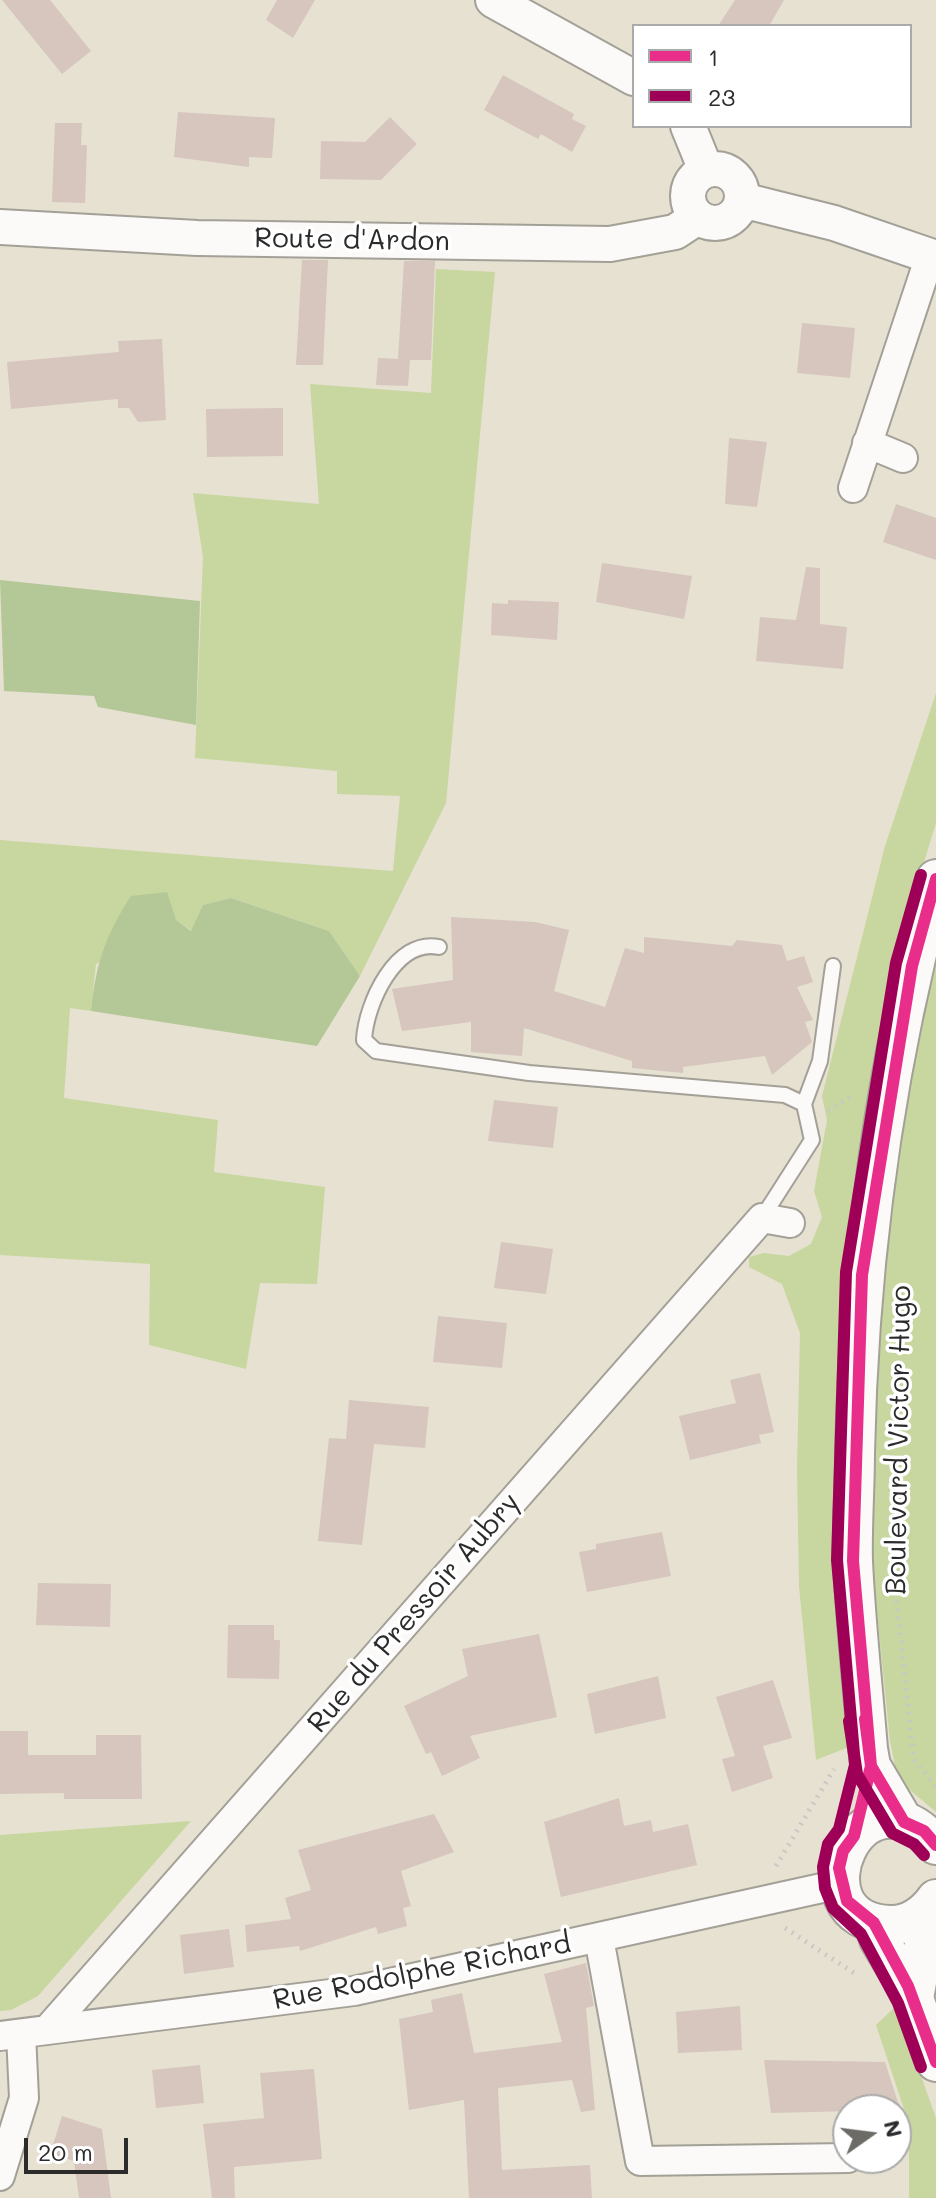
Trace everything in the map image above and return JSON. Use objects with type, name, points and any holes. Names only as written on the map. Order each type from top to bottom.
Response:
[{"type":"main road","name":"Boulevard Victor Hugo","points":[[871,1766],[853,1561],[862,1275],[912,966],[936,879]]},
{"type":"main road","points":[[871,1766],[904,1822]]},
{"type":"main road","points":[[854,1836],[871,1766]]},
{"type":"main road","points":[[933,1903],[910,1922],[892,1925],[874,1923],[859,1914],[847,1901],[840,1884],[843,1851],[854,1836],[868,1825],[886,1820],[904,1822],[924,1831],[936,1845]]},
{"type":"main road","points":[[914,1998],[933,1903]]},
{"type":"main road","points":[[874,1923],[879,1939],[914,1998],[936,2062]]},
{"type":"street","points":[[493,0],[632,77]]},
{"type":"street","points":[[689,128],[706,170]]},
{"type":"street","points":[[722,169],[735,178],[742,200],[735,214],[721,223],[698,217],[688,195],[693,180],[706,170],[722,169]]},
{"type":"street","points":[[742,200],[834,223],[933,257],[853,488]]},
{"type":"street","name":"Route d'Ardon","points":[[0,227],[197,238],[610,244],[675,232],[698,217]]},
{"type":"street","points":[[867,443],[903,458]]},
{"type":"street","points":[[762,1218],[790,1223]]},
{"type":"street","name":"Rue du Pressoir Aubry","points":[[22,2033],[762,1218]]},
{"type":"street","name":"Rue Rodolphe Richard","points":[[22,2033],[354,1991],[840,1884]]},
{"type":"street","points":[[599,1938],[640,2161],[832,2158]]},
{"type":"street","points":[[0,2176],[9,2120],[24,2098],[22,2033]]},
{"type":"lane","points":[[439,947],[424,944],[410,949],[393,968],[365,1023],[364,1040],[376,1051],[529,1073],[785,1095],[804,1104]]},
{"type":"lane","points":[[762,1218],[812,1140],[804,1104],[820,1061],[833,966]]},
{"type":"path","name":"Boulevard Victor Hugo","points":[[894,1467],[894,1578],[914,1760],[936,1786]]},
{"type":"green space","points":[[436,269],[495,272],[446,803],[360,976],[329,931],[231,898],[203,905],[192,931],[176,920],[96,964],[91,1011],[70,1008],[64,1098],[218,1120],[214,1172],[325,1187],[317,1284],[260,1283],[246,1369],[149,1345],[150,1264],[0,1255],[0,840],[393,871],[400,796],[337,794],[337,771],[195,758],[203,557],[193,493],[319,504],[310,384],[431,393]]},
{"type":"green space","points":[[0,580],[200,601],[196,725],[98,707],[94,696],[4,691]]},
{"type":"green space","points":[[936,693],[936,823],[912,901],[875,1054],[854,1183],[837,1473],[849,1747],[816,1760],[799,1586],[797,1469],[800,1333],[782,1284],[749,1267],[749,1257],[764,1253],[789,1256],[811,1244],[822,1217],[814,1191],[827,1120],[822,1096],[885,846]]},
{"type":"green space","points":[[167,892],[176,920],[191,931],[203,905],[231,898],[329,931],[360,976],[317,1046],[91,1011],[103,951],[114,924],[131,896]]},
{"type":"green space","points":[[936,934],[936,1812],[898,1780],[890,1741],[869,1533],[874,1308],[893,1151]]},
{"type":"green space","points":[[191,1821],[38,1996],[11,2010],[0,2011],[0,1835]]},
{"type":"green space","points":[[896,2006],[936,2118],[936,2198],[909,2198],[912,2094],[899,2094],[876,2025]]},
{"type":"building","points":[[2,0],[50,0],[91,51],[62,74]]},
{"type":"building","points":[[277,0],[315,0],[293,38],[266,20]]},
{"type":"building","points":[[735,0],[784,0],[770,24],[719,24]]},
{"type":"building","points":[[503,75],[574,114],[572,119],[586,126],[572,152],[541,134],[538,139],[484,110]]},
{"type":"building","points":[[178,112],[275,118],[272,158],[249,157],[249,167],[174,157]]},
{"type":"building","points":[[390,117],[417,144],[381,180],[320,179],[321,141],[365,142]]},
{"type":"building","points":[[55,123],[82,123],[81,145],[87,145],[85,203],[52,202]]},
{"type":"building","points":[[302,260],[328,260],[323,365],[296,365]]},
{"type":"building","points":[[404,261],[435,261],[431,360],[410,360],[408,386],[376,385],[378,358],[398,359]]},
{"type":"building","points":[[802,323],[855,328],[850,378],[797,373]]},
{"type":"building","points":[[162,339],[166,420],[138,422],[129,408],[118,408],[118,399],[11,409],[7,362],[119,352],[118,341]]},
{"type":"building","points":[[283,408],[283,456],[207,457],[206,409]]},
{"type":"building","points":[[729,438],[767,442],[757,507],[725,504]]},
{"type":"building","points":[[896,504],[936,518],[936,560],[883,542]]},
{"type":"building","points":[[602,563],[692,576],[684,619],[596,602]]},
{"type":"building","points":[[806,567],[820,568],[820,624],[847,627],[843,669],[756,661],[760,617],[796,620]]},
{"type":"building","points":[[508,600],[559,602],[557,640],[491,635],[492,603],[508,604]]},
{"type":"building","points":[[451,917],[535,922],[569,930],[554,991],[605,1007],[625,948],[644,953],[644,937],[732,946],[737,940],[782,945],[787,961],[804,956],[813,982],[797,987],[813,1020],[805,1022],[812,1042],[772,1075],[765,1056],[683,1067],[683,1073],[632,1068],[632,1061],[524,1028],[522,1056],[471,1052],[471,1022],[402,1031],[392,989],[453,980]]},
{"type":"building","points":[[494,1100],[558,1107],[553,1148],[488,1141]]},
{"type":"building","points":[[501,1242],[553,1249],[546,1294],[494,1288]]},
{"type":"building","points":[[438,1316],[507,1323],[502,1368],[433,1362]]},
{"type":"building","points":[[760,1373],[774,1432],[759,1435],[761,1443],[690,1460],[679,1416],[736,1403],[730,1380]]},
{"type":"building","points":[[349,1400],[429,1407],[425,1448],[374,1444],[362,1545],[318,1541],[329,1438],[346,1439]]},
{"type":"building","points":[[662,1532],[671,1576],[587,1592],[579,1552],[596,1549],[596,1544]]},
{"type":"building","points":[[38,1583],[111,1584],[110,1627],[36,1625]]},
{"type":"building","points":[[228,1625],[274,1625],[274,1640],[280,1640],[279,1679],[227,1678]]},
{"type":"building","points":[[539,1634],[557,1717],[470,1736],[480,1758],[442,1776],[431,1752],[426,1754],[404,1706],[468,1676],[462,1649]]},
{"type":"building","points":[[658,1676],[666,1718],[595,1734],[587,1694]]},
{"type":"building","points":[[773,1680],[792,1738],[763,1746],[773,1778],[732,1792],[722,1759],[735,1756],[716,1697]]},
{"type":"building","points":[[0,1731],[28,1731],[28,1755],[96,1755],[96,1735],[141,1735],[142,1799],[64,1799],[64,1793],[0,1794]]},
{"type":"building","points":[[619,1798],[624,1826],[651,1820],[653,1832],[688,1824],[697,1865],[561,1897],[544,1822]]},
{"type":"building","points":[[434,1814],[454,1852],[401,1871],[411,1906],[403,1908],[407,1926],[378,1934],[376,1927],[300,1951],[299,1946],[247,1952],[245,1925],[291,1919],[285,1898],[311,1890],[298,1850]]},
{"type":"building","points":[[229,1929],[234,1967],[184,1974],[180,1935]]},
{"type":"building","points":[[586,1963],[594,2006],[586,2008],[595,2110],[581,2112],[572,2080],[498,2088],[502,2170],[590,2165],[592,2198],[469,2198],[464,2100],[409,2110],[399,2019],[433,2012],[431,2000],[462,1993],[474,2053],[562,2042],[544,1974]]},
{"type":"building","points":[[740,2006],[742,2050],[678,2053],[676,2012]]},
{"type":"building","points":[[764,2060],[885,2062],[895,2094],[832,2094],[832,2112],[771,2113]]},
{"type":"building","points":[[200,2065],[204,2103],[156,2108],[152,2070]]},
{"type":"building","points":[[314,2069],[322,2159],[234,2167],[235,2198],[212,2198],[203,2124],[264,2118],[260,2073]]},
{"type":"building","points":[[62,2116],[102,2129],[111,2198],[79,2198],[74,2161],[50,2154]]},
{"type":"transit line","name":"23","points":[[921,875],[896,963],[846,1272],[837,1560],[855,1765],[839,1829],[828,1844],[823,1867],[825,1888],[833,1908],[861,1934],[898,2003],[921,2067]]},
{"type":"transit line","name":"1","points":[[936,879],[912,966],[862,1275],[853,1561],[871,1766],[854,1836],[843,1851],[839,1868],[847,1901],[874,1923],[908,1986],[936,2062]]},
{"type":"transit line","name":"1","points":[[865,1719],[871,1766],[904,1822],[924,1831],[936,1845]]},
{"type":"transit line","name":"23","points":[[849,1721],[857,1774],[892,1833],[914,1844],[924,1855]]}]
